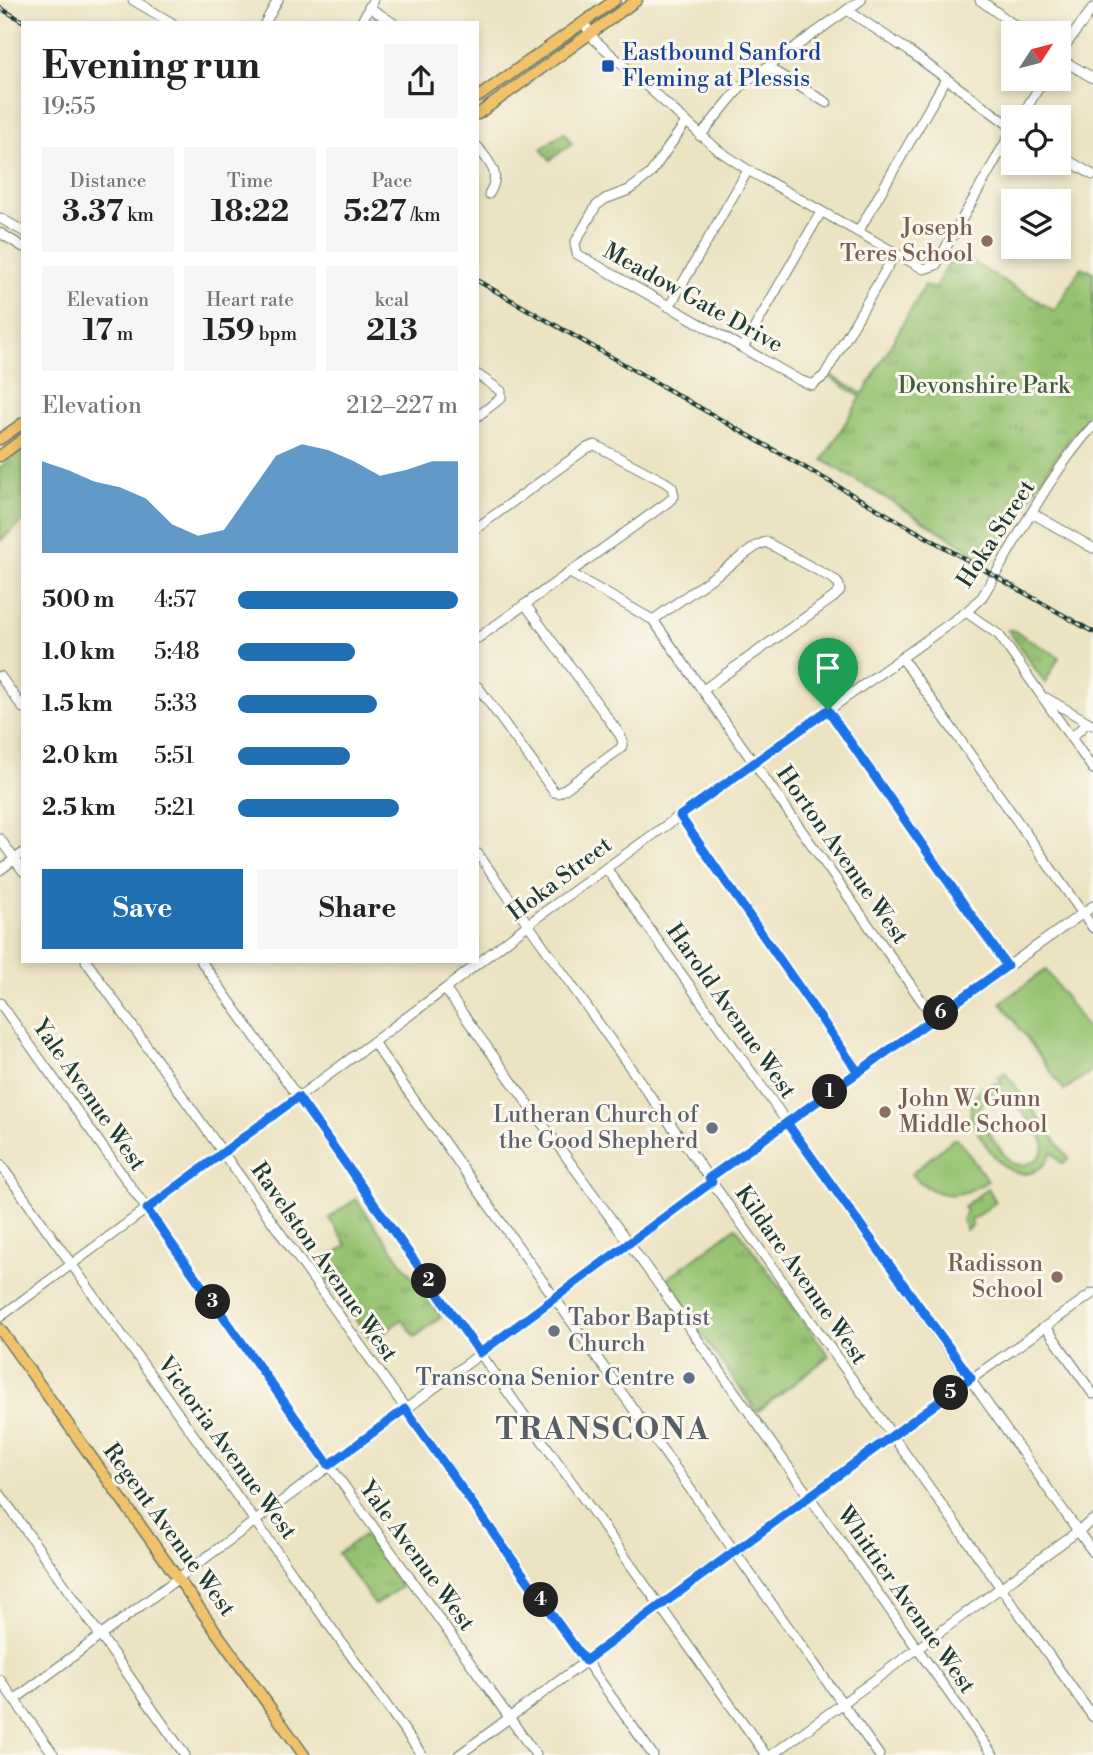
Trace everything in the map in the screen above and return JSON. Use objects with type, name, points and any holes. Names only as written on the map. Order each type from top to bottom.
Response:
[{"type":"main road","points":[[479,96],[615,0]]},
{"type":"main road","points":[[479,113],[637,0]]},
{"type":"main road","points":[[0,439],[21,424]]},
{"type":"main road","points":[[0,456],[21,440]]},
{"type":"main road","name":"Regent Avenue West","points":[[0,1329],[304,1755]]},
{"type":"street","points":[[133,0],[169,21]]},
{"type":"street","points":[[266,21],[278,0]]},
{"type":"street","points":[[700,136],[742,85],[861,0]]},
{"type":"street","points":[[980,0],[1009,21]]},
{"type":"street","points":[[362,21],[371,4],[391,21]]},
{"type":"street","points":[[1071,39],[1093,8]]},
{"type":"street","points":[[847,10],[1001,120]]},
{"type":"street","points":[[583,22],[590,33],[623,66],[700,136],[748,170],[924,269],[936,265],[1001,150]]},
{"type":"street","points":[[1071,64],[1093,78]]},
{"type":"street","points":[[767,67],[827,103]]},
{"type":"street","points":[[858,232],[946,79]]},
{"type":"street","name":"Meadow Gate Drive","points":[[686,122],[650,174],[629,190],[605,199],[596,206],[575,243],[574,248],[580,257],[812,385],[817,384],[826,373],[895,254]]},
{"type":"street","points":[[479,148],[491,165],[495,178],[495,185],[489,194]]},
{"type":"street","points":[[1071,162],[1093,175]]},
{"type":"street","points":[[669,307],[748,170]]},
{"type":"street","points":[[743,348],[821,212]]},
{"type":"street","points":[[0,218],[21,231]]},
{"type":"street","points":[[0,233],[21,246]]},
{"type":"street","points":[[479,377],[501,391],[501,398],[479,415]]},
{"type":"street","name":"Hoka Street","points":[[479,963],[606,868],[966,612],[982,597],[1032,513],[1079,441],[1093,426]]},
{"type":"street","points":[[479,526],[587,448],[595,445],[672,487],[674,496],[479,637]]},
{"type":"street","points":[[1032,513],[1093,548]]},
{"type":"street","points":[[653,620],[766,542],[835,580],[839,585],[840,592],[834,597],[704,690]]},
{"type":"street","name":"Horton Avenue West","points":[[570,573],[653,620],[934,1018]]},
{"type":"street","points":[[479,688],[554,792],[565,789],[621,748],[623,742],[620,735],[525,604]]},
{"type":"street","points":[[966,612],[999,635],[1093,769]]},
{"type":"street","points":[[902,658],[1093,928]]},
{"type":"street","points":[[0,676],[21,705]]},
{"type":"street","points":[[1041,696],[1090,723],[1071,738]]},
{"type":"street","points":[[828,710],[1007,966]]},
{"type":"street","points":[[680,816],[858,1072]]},
{"type":"street","points":[[0,839],[21,868]]},
{"type":"street","points":[[0,870],[21,854]]},
{"type":"street","name":"Kildare Avenue West","points":[[479,855],[1093,1717]]},
{"type":"street","name":"Harold Avenue West","points":[[606,868],[1093,1552]]},
{"type":"street","points":[[14,1700],[787,1123],[1093,906]]},
{"type":"street","name":"Ravelston Avenue West","points":[[87,963],[653,1755]]},
{"type":"street","points":[[202,963],[766,1755]]},
{"type":"street","name":"Hoka Street","points":[[0,1317],[479,963]]},
{"type":"street","name":"Whittier Avenue West","points":[[445,989],[993,1755]]},
{"type":"street","name":"Yale Avenue West","points":[[0,1003],[536,1755]]},
{"type":"street","points":[[373,1042],[879,1755]]},
{"type":"street","name":"Victoria Avenue West","points":[[0,1164],[422,1755]]},
{"type":"street","points":[[459,1755],[892,1435],[1093,1293]]},
{"type":"street","points":[[1045,1327],[1093,1394]]},
{"type":"street","points":[[0,1494],[185,1755]]},
{"type":"street","points":[[772,1755],[1093,1520]]},
{"type":"street","points":[[0,1680],[54,1755]]},
{"type":"green space","points":[[564,132],[572,144],[550,160],[541,149]]},
{"type":"green space","name":"Devonshire Park","points":[[955,252],[1055,311],[1081,267],[1093,272],[1093,411],[1051,465],[991,562],[823,460],[861,397],[829,377],[830,375],[863,394],[925,285],[934,289]]},
{"type":"green space","points":[[21,451],[21,523],[0,541],[0,467]]},
{"type":"green space","points":[[1008,630],[1013,630],[1059,657],[1045,683]]},
{"type":"green space","points":[[1046,970],[1093,1036],[1093,1070],[1064,1090],[1001,1002]]},
{"type":"green space","points":[[1005,1072],[1069,1159],[1062,1164],[1052,1152],[1040,1169],[1023,1174],[1013,1172],[997,1159],[971,1123],[970,1115],[976,1095],[987,1086],[1002,1083],[998,1077]],"holes":[[[998,1093],[1011,1097],[1043,1140],[1039,1157],[1029,1163],[1011,1163],[990,1136],[981,1115],[981,1106],[986,1098]]]},
{"type":"green space","points":[[953,1139],[958,1139],[988,1181],[967,1192],[939,1193],[911,1174]]},
{"type":"green space","points":[[988,1188],[996,1202],[970,1221],[973,1225],[966,1230],[962,1220],[966,1211],[963,1207]]},
{"type":"green space","points":[[356,1199],[441,1317],[415,1337],[402,1319],[372,1342],[317,1266],[347,1245],[329,1218]]},
{"type":"green space","points":[[736,1227],[829,1356],[757,1412],[664,1281]]},
{"type":"green space","points":[[364,1535],[401,1587],[375,1605],[338,1553]]},
{"type":"railway","points":[[0,8],[23,21]]},
{"type":"railway","points":[[479,282],[1093,632]]},
{"type":"place","name":"Eastbound Sanford Fleming at Plessis","points":[[608,66]]},
{"type":"place","name":"Joseph Teres School","points":[[987,241]]},
{"type":"place","name":"John W. Gunn Middle School","points":[[885,1112]]},
{"type":"place","name":"Lutheran Church of the Good Shepherd","points":[[712,1128]]},
{"type":"place","name":"Radisson School","points":[[1057,1277]]},
{"type":"place","name":"Tabor Baptist Church","points":[[554,1331]]},
{"type":"place","name":"Transcona Senior Centre","points":[[689,1378]]},
{"type":"district","name":"TRANSCONA","points":[[603,1430]]},
{"type":"route","points":[[828,710],[1007,966],[787,1123],[971,1378],[585,1661],[405,1409],[329,1465],[147,1209],[298,1097],[480,1353],[712,1182],[709,1178],[858,1072],[680,816],[828,710]]}]
